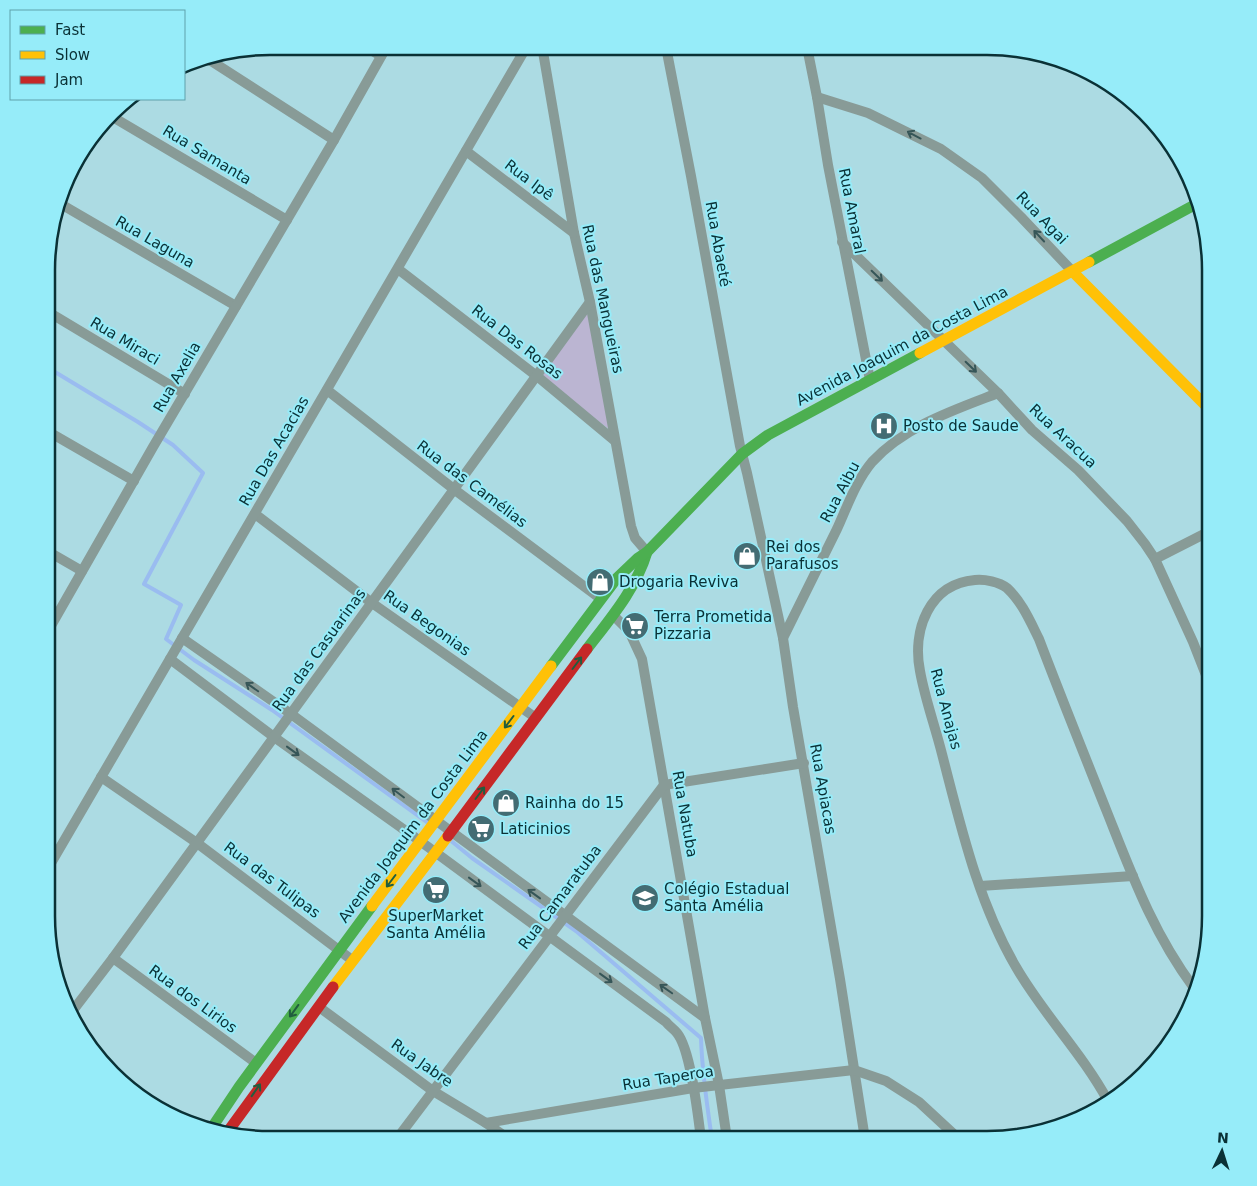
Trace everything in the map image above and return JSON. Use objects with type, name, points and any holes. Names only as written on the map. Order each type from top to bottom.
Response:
[{"type":"main road","name":"Avenida Joaquim da Costa Lima","points":[[214,1124],[256,1063],[339,950],[622,571],[647,552],[741,450],[1192,206]]},
{"type":"main road","name":"Rua Agai","points":[[1073,272],[1202,402]]},
{"type":"main road","name":"Avenida Joaquim da Costa Lima","points":[[230,1127],[352,960],[451,832],[613,615],[634,586],[644,566],[647,552]]},
{"type":"street","name":"Rua Das Acacias","points":[[55,856],[522,55]]},
{"type":"street","name":"Rua das Mangueiras","points":[[544,55],[574,233],[590,302],[631,526],[635,538],[647,552]]},
{"type":"street","name":"Rua Abaeté","points":[[668,55],[741,450]]},
{"type":"street","name":"Rua Amaral","points":[[809,55],[842,242],[870,380]]},
{"type":"street","name":"Rua Axelia","points":[[55,619],[381,56]]},
{"type":"street","points":[[213,62],[334,140]]},
{"type":"street","name":"Rua Agai","points":[[817,97],[868,113],[941,149],[982,178],[1022,217],[1073,272]]},
{"type":"street","name":"Rua Samanta","points":[[117,119],[287,220]]},
{"type":"street","name":"Rua Ipê","points":[[466,151],[574,233]]},
{"type":"street","name":"Rua Laguna","points":[[65,206],[236,306]]},
{"type":"street","name":"Rua Aracua","points":[[842,242],[998,393],[1032,430],[1056,449],[1093,485],[1127,521],[1155,559],[1202,665]]},
{"type":"street","name":"Rua Das Rosas","points":[[398,268],[538,377],[615,442]]},
{"type":"street","name":"Rua das Casuarinas","points":[[75,1007],[538,377],[590,302]]},
{"type":"street","name":"Rua Miraci","points":[[55,316],[185,394]]},
{"type":"street","name":"Rua das Camélias","points":[[327,390],[455,490],[601,600]]},
{"type":"street","name":"Rua Aibu","points":[[783,638],[809,588],[860,479],[873,462],[912,430],[943,414],[998,393]]},
{"type":"street","points":[[55,435],[134,480]]},
{"type":"street","name":"Rua Apiacas","points":[[741,450],[783,638],[864,1131]]},
{"type":"street","name":"Rua Begonias","points":[[255,514],[372,603],[536,718]]},
{"type":"street","points":[[1155,559],[1202,534]]},
{"type":"street","points":[[55,555],[82,571]]},
{"type":"street","name":"Rua Anajas","points":[[1105,1096],[1085,1063],[1016,968],[993,924],[960,824],[925,691],[918,657],[920,631],[926,614],[937,597],[955,584],[979,580],[995,582],[1006,587],[1027,614],[1154,926],[1175,962],[1191,984]]},
{"type":"street","name":"Rua Natuba","points":[[613,615],[629,631],[642,659],[726,1131]]},
{"type":"street","points":[[182,638],[291,714],[705,1018]]},
{"type":"street","points":[[170,659],[274,737],[420,841],[651,1011],[677,1033],[683,1045],[700,1131]]},
{"type":"street","points":[[664,785],[804,763]]},
{"type":"street","points":[[102,777],[197,843]]},
{"type":"street","name":"Rua Camaratuba","points":[[403,1131],[664,785]]},
{"type":"street","name":"Rua das Tulipas","points":[[197,843],[352,960]]},
{"type":"street","points":[[980,886],[1133,876]]},
{"type":"street","name":"Rua dos Lirios","points":[[113,958],[256,1063]]},
{"type":"street","name":"Rua Jabre","points":[[319,1006],[433,1091],[497,1131]]},
{"type":"street","points":[[854,1070],[886,1082],[919,1102],[950,1131]]},
{"type":"street","name":"Rua Taperoa","points":[[486,1123],[693,1088],[854,1070]]},
{"type":"shaded area","points":[[591,304],[614,433],[539,376]]},
{"type":"waterway","points":[[55,372],[173,445],[203,473],[144,584],[181,605],[166,639],[194,660],[272,710],[428,823]]},
{"type":"waterway","points":[[450,840],[472,858],[576,931],[701,1038],[711,1131]]},
{"type":"traffic: fast","points":[[1089,262],[1192,206]]},
{"type":"traffic: fast","points":[[551,666],[617,578],[647,552],[742,454],[768,435],[920,353]]},
{"type":"traffic: fast","points":[[587,649],[629,591],[647,552]]},
{"type":"traffic: fast","points":[[214,1124],[239,1087],[372,906]]},
{"type":"traffic: slow","points":[[920,353],[1089,262]]},
{"type":"traffic: slow","points":[[1073,272],[1202,402]]},
{"type":"traffic: slow","points":[[372,906],[551,666]]},
{"type":"traffic: slow","points":[[333,987],[448,836]]},
{"type":"traffic: jam","points":[[448,836],[587,649]]},
{"type":"traffic: jam","points":[[231,1127],[333,987]]},
{"type":"place","name":"Posto de Saude","points":[[884,426]]},
{"type":"place","name":"Rei dos Parafusos","points":[[747,556]]},
{"type":"place","name":"Drogaria Reviva","points":[[600,582]]},
{"type":"place","name":"Terra Prometida Pizzaria","points":[[635,626]]},
{"type":"place","name":"Rainha do 15","points":[[506,803]]},
{"type":"place","name":"Laticinios","points":[[481,829]]},
{"type":"place","name":"SuperMarket Santa Amélia","points":[[436,890]]},
{"type":"place","name":"Colégio Estadual Santa Amélia","points":[[645,898]]}]
